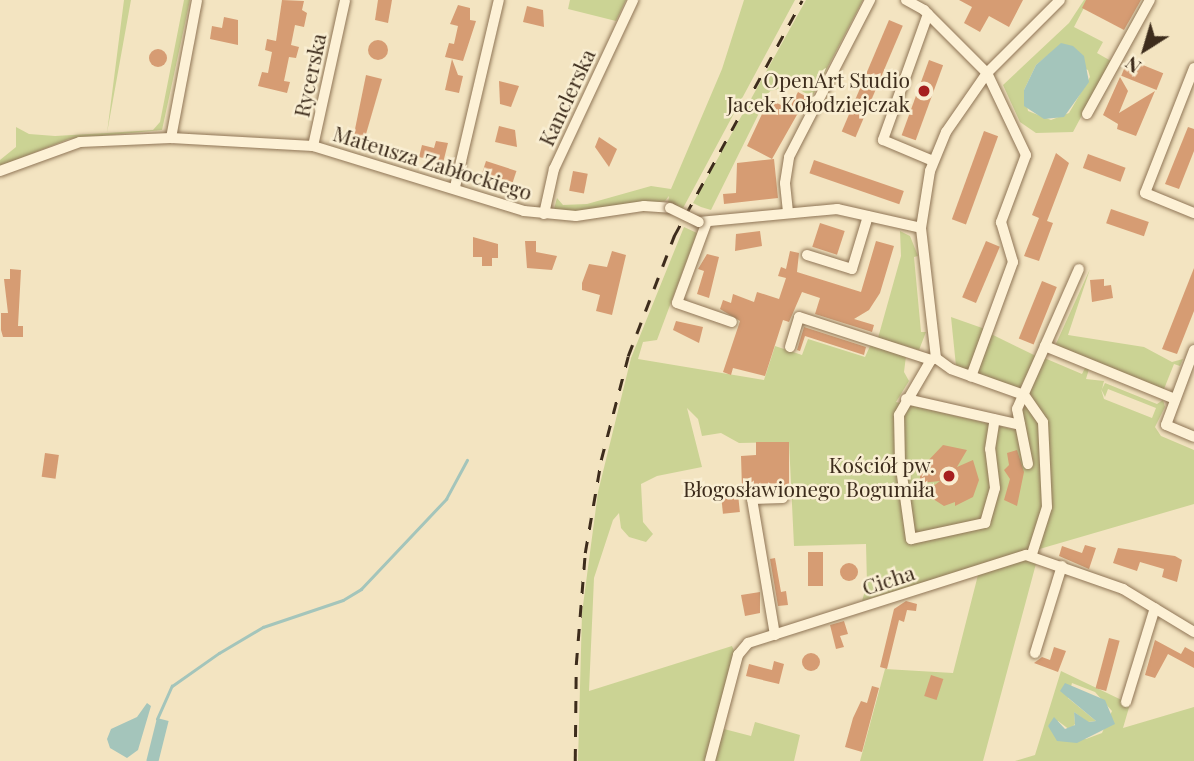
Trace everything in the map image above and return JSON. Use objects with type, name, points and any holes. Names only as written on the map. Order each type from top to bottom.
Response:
[{"type":"street","points":[[171,138],[197,0]]},
{"type":"street","name":"Rycerska","points":[[300,147],[313,146],[345,0]]},
{"type":"street","points":[[455,187],[499,0]]},
{"type":"street","name":"Kanclerska","points":[[544,214],[554,169],[634,0]]},
{"type":"street","points":[[788,212],[785,183],[789,157],[870,0]]},
{"type":"street","points":[[906,0],[928,14],[987,73],[1026,155],[1001,222],[1013,262],[971,377]]},
{"type":"street","points":[[995,419],[990,449],[995,488],[985,523],[911,539],[900,461],[899,415],[906,399],[933,359],[921,228],[933,160],[946,132],[987,73],[1060,0]]},
{"type":"street","points":[[1087,114],[1150,0]]},
{"type":"street","points":[[928,14],[883,140],[933,160]]},
{"type":"street","points":[[1194,68],[1145,193],[1194,213]]},
{"type":"street","name":"Mateusza Zabłockiego","points":[[0,171],[65,145],[171,138],[300,147]]},
{"type":"street","name":"Mateusza Zabłockiego","points":[[313,146],[544,214],[670,208],[702,223]]},
{"type":"street","points":[[732,322],[677,303],[702,223],[837,209],[921,228]]},
{"type":"street","points":[[807,255],[852,269],[869,216]]},
{"type":"street","points":[[1028,464],[1017,409],[1079,269]]},
{"type":"street","points":[[790,347],[799,317],[933,359],[971,377],[1024,395],[1043,422],[1047,454],[1047,507],[1032,554],[1116,586],[1194,632]]},
{"type":"street","points":[[1045,346],[1175,399]]},
{"type":"street","points":[[1194,349],[1191,365],[1166,425],[1194,437]]},
{"type":"street","points":[[906,399],[1020,425]]},
{"type":"street","points":[[775,635],[752,499],[783,498]]},
{"type":"street","name":"Cicha","points":[[710,761],[738,655],[747,643],[1032,554]]},
{"type":"street","points":[[1035,653],[1062,566]]},
{"type":"street","points":[[1126,702],[1155,608]]},
{"type":"green space","points":[[124,0],[131,0],[107,133]]},
{"type":"green space","points":[[184,0],[190,0],[162,130],[69,139],[0,166],[0,160],[16,147],[16,127],[29,134],[55,136],[153,130],[160,122]]},
{"type":"green space","points":[[570,0],[626,0],[616,21],[568,9]]},
{"type":"green space","points":[[744,0],[795,0],[682,210],[668,203],[669,196],[665,201],[576,212],[554,209],[557,198],[563,205],[587,204],[651,186],[671,189],[722,69]]},
{"type":"green space","points":[[806,0],[863,0],[812,97],[793,86],[770,91],[711,210],[693,203]]},
{"type":"green space","points":[[1084,0],[1088,0],[1074,27],[1103,42],[1097,53],[1111,61],[1073,132],[1036,133],[1020,122],[1003,85],[1069,23]],"holes":[[[1048,55],[1088,70],[1090,77],[1069,113],[1051,120],[1028,111],[1024,90],[1036,65]]]},
{"type":"green space","points":[[684,227],[697,233],[657,340],[643,342],[638,359],[764,380],[775,346],[802,355],[808,339],[865,357],[871,344],[906,356],[904,372],[909,381],[896,402],[1024,432],[1022,409],[1027,406],[1042,423],[1043,505],[1029,551],[862,601],[867,584],[866,544],[794,546],[789,442],[739,443],[721,433],[702,436],[698,419],[687,408],[702,467],[657,476],[641,484],[643,522],[653,534],[646,542],[629,537],[621,528],[619,513],[613,520],[594,578],[589,691],[732,646],[735,653],[707,761],[578,761],[582,613],[598,492],[631,358]]},
{"type":"green space","points":[[900,231],[910,236],[918,256],[914,257],[921,332],[926,332],[919,350],[878,338],[901,256]]},
{"type":"green space","points":[[1090,269],[1068,335],[1144,347],[1172,362],[1183,359],[1180,366],[1174,364],[1164,389],[1055,346]]},
{"type":"green space","points":[[951,317],[985,329],[969,371],[956,366]]},
{"type":"green space","points":[[989,333],[1036,356],[1019,390],[976,376]]},
{"type":"green space","points":[[1042,357],[1082,374],[1085,368],[1089,369],[1086,379],[1104,381],[1102,389],[1105,383],[1157,404],[1163,400],[1165,407],[1155,427],[1161,436],[1194,450],[1194,504],[1036,550],[1049,507],[1047,423],[1029,392]],"holes":[[[1101,389],[1105,397],[1108,389],[1156,408],[1152,418],[1104,399]]]},
{"type":"green space","points":[[1027,558],[1037,560],[983,761],[860,761],[885,669],[953,673],[978,575]]},
{"type":"green space","points":[[1061,671],[1130,704],[1123,728],[1194,707],[1194,761],[1015,761],[1035,755]],"holes":[[[1072,683],[1095,692],[1112,711],[1102,733],[1086,739],[1048,726],[1058,721],[1070,730],[1075,724],[1074,712],[1088,722],[1096,721],[1068,698]]]},
{"type":"green space","points":[[755,722],[800,735],[794,761],[714,761],[724,729],[751,736]]},
{"type":"water","points":[[1061,43],[1073,46],[1084,56],[1089,82],[1064,117],[1044,119],[1024,106],[1024,90],[1036,65]]},
{"type":"water","points":[[1065,683],[1105,700],[1115,724],[1077,743],[1057,741],[1048,726],[1054,717],[1065,729],[1075,725],[1074,712],[1089,722],[1096,721],[1060,691]]},
{"type":"water","points":[[147,703],[151,706],[138,750],[127,758],[110,748],[107,739],[111,729],[137,717]]},
{"type":"water","points":[[157,718],[169,721],[159,761],[146,761]]},
{"type":"building","points":[[282,0],[304,1],[302,10],[307,13],[304,27],[295,25],[291,45],[299,47],[296,58],[289,57],[284,81],[290,82],[287,93],[258,86],[262,72],[268,73],[272,52],[265,50],[267,39],[276,41]]},
{"type":"building","points":[[378,0],[392,0],[388,23],[375,20]]},
{"type":"building","points":[[959,0],[1023,0],[1009,27],[989,16],[980,32],[964,23],[972,7]]},
{"type":"building","points":[[1086,0],[1141,0],[1124,30],[1082,8]]},
{"type":"building","points":[[458,5],[470,8],[470,20],[476,21],[463,61],[445,57],[449,43],[454,44],[458,26],[450,24]]},
{"type":"building","points":[[527,6],[543,10],[544,27],[523,22]]},
{"type":"building","points":[[224,17],[238,20],[238,45],[210,39],[212,26],[222,28]]},
{"type":"building","points":[[889,20],[903,26],[856,137],[842,131]]},
{"type":"building","points":[[378,40],[385,43],[388,50],[385,57],[378,60],[371,57],[368,50],[371,43]]},
{"type":"building","points":[[158,49],[166,54],[167,58],[162,66],[158,67],[150,62],[149,58],[154,50]]},
{"type":"building","points":[[452,59],[458,75],[463,76],[459,93],[445,90]]},
{"type":"building","points":[[1128,59],[1163,73],[1156,90],[1121,76]]},
{"type":"building","points":[[929,60],[943,65],[916,140],[902,135]]},
{"type":"building","points":[[366,75],[382,79],[364,141],[353,139]]},
{"type":"building","points":[[1120,77],[1128,91],[1119,113],[1155,91],[1136,136],[1117,129],[1118,124],[1103,115]]},
{"type":"building","points":[[499,81],[519,86],[511,107],[500,104]]},
{"type":"building","points":[[798,92],[807,97],[772,159],[747,146],[769,99],[789,109]]},
{"type":"building","points":[[499,126],[515,130],[517,147],[495,142]]},
{"type":"building","points":[[1188,127],[1194,129],[1194,151],[1179,189],[1165,184]]},
{"type":"building","points":[[984,131],[998,136],[966,224],[952,219]]},
{"type":"building","points":[[599,137],[617,149],[609,167],[595,147]]},
{"type":"building","points":[[436,141],[448,143],[443,163],[419,157],[422,145],[434,148]]},
{"type":"building","points":[[1056,153],[1069,163],[1047,221],[1053,223],[1039,261],[1024,256],[1039,218],[1032,215]]},
{"type":"building","points":[[1088,154],[1126,168],[1120,182],[1083,168]]},
{"type":"building","points":[[774,159],[778,198],[724,204],[723,194],[736,193],[737,163]]},
{"type":"building","points":[[814,160],[904,191],[899,204],[809,173]]},
{"type":"building","points":[[486,161],[516,171],[513,182],[482,172]]},
{"type":"building","points":[[573,171],[588,174],[584,193],[569,191]]},
{"type":"building","points":[[1111,209],[1149,222],[1144,236],[1106,223]]},
{"type":"building","points":[[820,223],[845,231],[837,255],[812,247]]},
{"type":"building","points":[[760,231],[762,246],[735,251],[736,234]]},
{"type":"building","points":[[473,237],[498,244],[498,258],[492,258],[492,266],[482,266],[482,257],[473,257]]},
{"type":"building","points":[[525,241],[536,241],[536,252],[557,256],[552,270],[527,268]]},
{"type":"building","points":[[876,241],[894,246],[880,293],[869,310],[854,319],[874,325],[872,332],[815,314],[820,298],[802,292],[789,322],[783,320],[765,376],[733,368],[731,375],[723,372],[740,321],[720,309],[723,300],[731,303],[733,294],[754,302],[757,292],[779,299],[786,278],[778,276],[781,267],[786,269],[790,251],[799,253],[797,272],[861,292]]},
{"type":"building","points":[[986,241],[1000,247],[976,303],[962,297]]},
{"type":"building","points":[[612,251],[626,255],[612,315],[596,311],[600,295],[582,290],[582,283],[589,264],[607,267]]},
{"type":"building","points":[[707,254],[719,257],[709,298],[697,294],[704,271],[698,269]]},
{"type":"building","points":[[1194,268],[1194,311],[1177,354],[1162,349]]},
{"type":"building","points":[[10,269],[21,270],[18,326],[23,326],[23,337],[3,337],[1,330],[1,313],[8,313],[4,279],[10,279]]},
{"type":"building","points":[[1104,279],[1104,286],[1111,285],[1113,298],[1092,302],[1090,280]]},
{"type":"building","points":[[1042,281],[1057,287],[1034,344],[1019,338]]},
{"type":"building","points":[[676,321],[703,327],[699,343],[673,330]]},
{"type":"building","points":[[804,327],[866,347],[864,355],[805,336],[800,351],[797,350]]},
{"type":"building","points":[[756,442],[789,442],[789,493],[780,488],[742,489],[741,456],[756,455]]},
{"type":"building","name":"Kościół pw. Błogosławionego Bogumiła","points":[[943,445],[967,450],[957,467],[973,460],[979,480],[973,497],[955,506],[955,502],[944,506],[924,493],[940,481],[920,483],[920,464],[924,465]]},
{"type":"building","points":[[1017,450],[1024,472],[1017,506],[1004,500],[1010,479],[1004,470],[1009,465],[1007,453]]},
{"type":"building","points":[[45,453],[59,455],[56,479],[42,477]]},
{"type":"building","points":[[738,494],[740,512],[723,514],[721,496]]},
{"type":"building","points":[[1085,545],[1096,548],[1089,569],[1059,556],[1062,546],[1082,553]]},
{"type":"building","points":[[1118,548],[1175,556],[1182,560],[1177,582],[1162,577],[1164,569],[1140,562],[1137,571],[1113,563]]},
{"type":"building","points":[[808,552],[823,552],[823,586],[808,586]]},
{"type":"building","points":[[775,558],[781,592],[786,591],[788,605],[778,606],[770,559]]},
{"type":"building","points":[[849,563],[856,565],[856,579],[849,581],[842,579],[840,572],[842,565]]},
{"type":"building","points":[[760,592],[760,613],[745,616],[741,595]]},
{"type":"building","points":[[906,601],[917,604],[916,611],[907,610],[904,622],[899,620],[887,669],[880,667],[894,609]]},
{"type":"building","points":[[844,621],[848,634],[840,636],[844,647],[836,649],[830,625]]},
{"type":"building","points":[[1109,638],[1120,641],[1106,691],[1096,688]]},
{"type":"building","points":[[1155,640],[1181,654],[1185,647],[1194,652],[1194,668],[1168,654],[1155,678],[1145,675]]},
{"type":"building","points":[[1054,647],[1066,651],[1058,672],[1034,663],[1042,657],[1050,660]]},
{"type":"building","points":[[807,653],[815,653],[820,662],[818,669],[807,671],[802,666],[802,658]]},
{"type":"building","points":[[774,661],[784,664],[779,684],[746,676],[749,664],[772,670]]},
{"type":"building","points":[[931,675],[943,679],[937,700],[924,696]]},
{"type":"building","points":[[872,686],[879,688],[862,752],[845,747],[853,718],[861,701],[867,703]]},
{"type":"waterway","points":[[157,719],[172,686],[219,653],[263,627],[343,600],[361,589],[446,499],[467,460]]},
{"type":"railway","points":[[575,761],[576,665],[585,553],[601,460],[628,356],[674,236],[802,0]]},
{"type":"place","name":"OpenArt Studio Jacek Kołodziejczak","points":[[924,91]]},
{"type":"place","name":"Kościół pw. Błogosławionego Bogumiła","points":[[949,476]]}]
